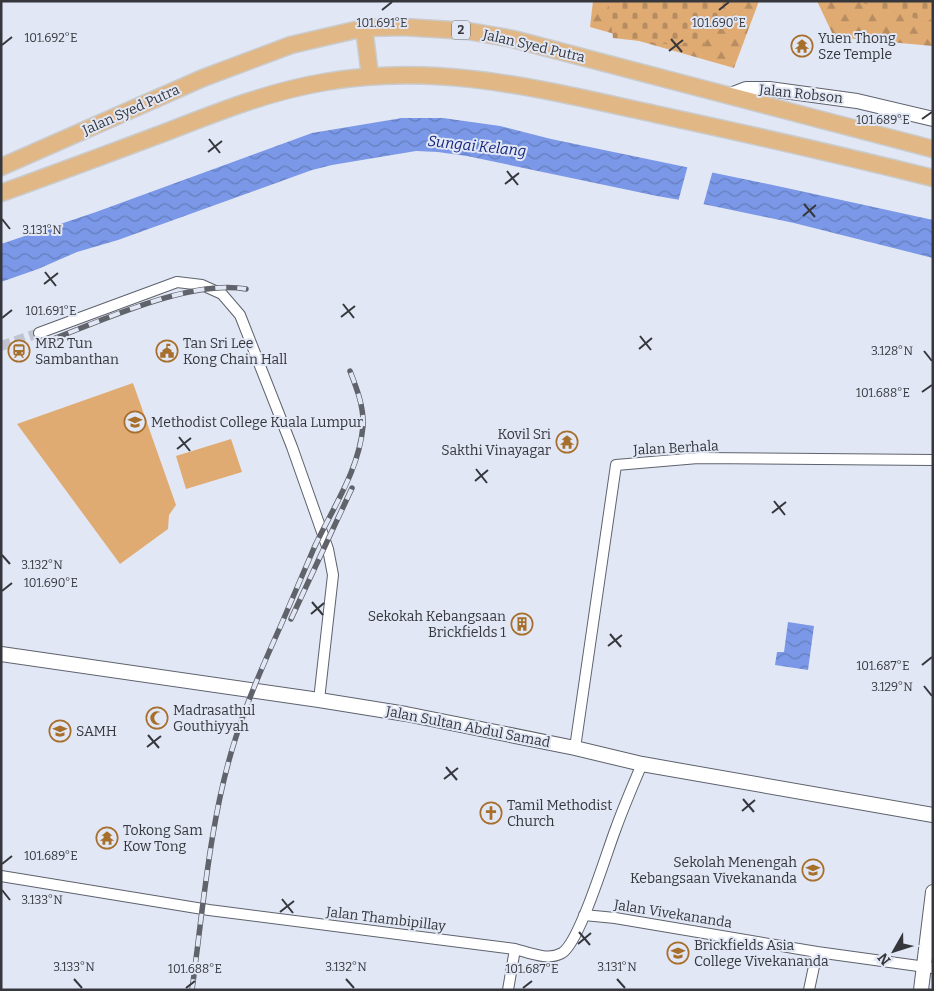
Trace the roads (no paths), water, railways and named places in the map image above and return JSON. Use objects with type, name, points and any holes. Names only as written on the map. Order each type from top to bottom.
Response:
[{"type":"main road","name":"Jalan Syed Putra","points":[[1,166],[203,78],[274,51],[364,28],[403,27],[468,31],[513,39],[933,149]]},
{"type":"main road","points":[[364,28],[370,76]]},
{"type":"main road","points":[[1,193],[268,94],[327,82],[370,76],[441,75],[525,86],[824,151],[933,178]]},
{"type":"main road","name":"Jalan Robson","points":[[728,96],[746,89],[769,89],[858,101],[933,119]]},
{"type":"main road","name":"Jalan Sultan Abdul Samad","points":[[1,654],[406,714],[576,748],[642,764],[933,815]]},
{"type":"main road","points":[[920,990],[928,967],[933,892]]},
{"type":"street","points":[[39,333],[177,282],[202,285],[222,294],[240,315],[318,517],[328,549],[333,575],[319,700]]},
{"type":"street","name":"Jalan Berhala","points":[[576,748],[616,465],[698,458],[933,460]]},
{"type":"street","name":"Jalan Thambipillay","points":[[1,876],[209,910],[514,949],[548,957],[562,953],[570,945],[584,915],[615,829],[642,764]]},
{"type":"street","name":"Jalan Vivekananda","points":[[584,915],[615,918],[817,952],[928,967]]},
{"type":"street","points":[[508,990],[514,949]]},
{"type":"street","points":[[809,990],[817,952]]},
{"type":"water","name":"Sungai Kelang","points":[[402,118],[443,118],[500,126],[551,139],[933,220],[933,258],[794,223],[703,204],[467,156],[416,151],[312,170],[118,240],[77,252],[1,282],[1,244],[96,212],[312,133]]},
{"type":"water","points":[[788,622],[814,626],[808,670],[775,665],[777,652],[784,652]]},
{"type":"tunnel","points":[[1,346],[39,333]]},
{"type":"railway","points":[[48,341],[119,313],[173,296],[199,290],[246,289]]},
{"type":"railway","points":[[192,990],[213,832],[226,770],[235,740],[262,668],[314,548],[344,489],[356,459],[363,426],[361,405],[350,371]]},
{"type":"railway","points":[[291,619],[352,488]]},
{"type":"place","name":"Yuen Thong Sze Temple","points":[[802,46]]},
{"type":"place","name":"MR2 Tun Sambanthan","points":[[19,351]]},
{"type":"place","name":"Tan Sri Lee Kong Chain Hall","points":[[167,351]]},
{"type":"place","name":"Methodist College Kuala Lumpur","points":[[135,422]]},
{"type":"place","name":"Kovil Sri Sakthi Vinayagar","points":[[567,442]]},
{"type":"place","name":"Sekokah Kebangsaan Brickfields 1","points":[[522,624]]},
{"type":"place","name":"Madrasathul Gouthiyyah","points":[[157,718]]},
{"type":"place","name":"SAMH","points":[[60,731]]},
{"type":"place","name":"Tamil Methodist Church","points":[[491,813]]},
{"type":"place","name":"Tokong Sam Kow Tong","points":[[107,838]]},
{"type":"place","name":"Sekolah Menengah Kebangsaan Vivekananda","points":[[813,870]]},
{"type":"place","name":"Brickfields Asia College Vivekananda","points":[[678,953]]}]
